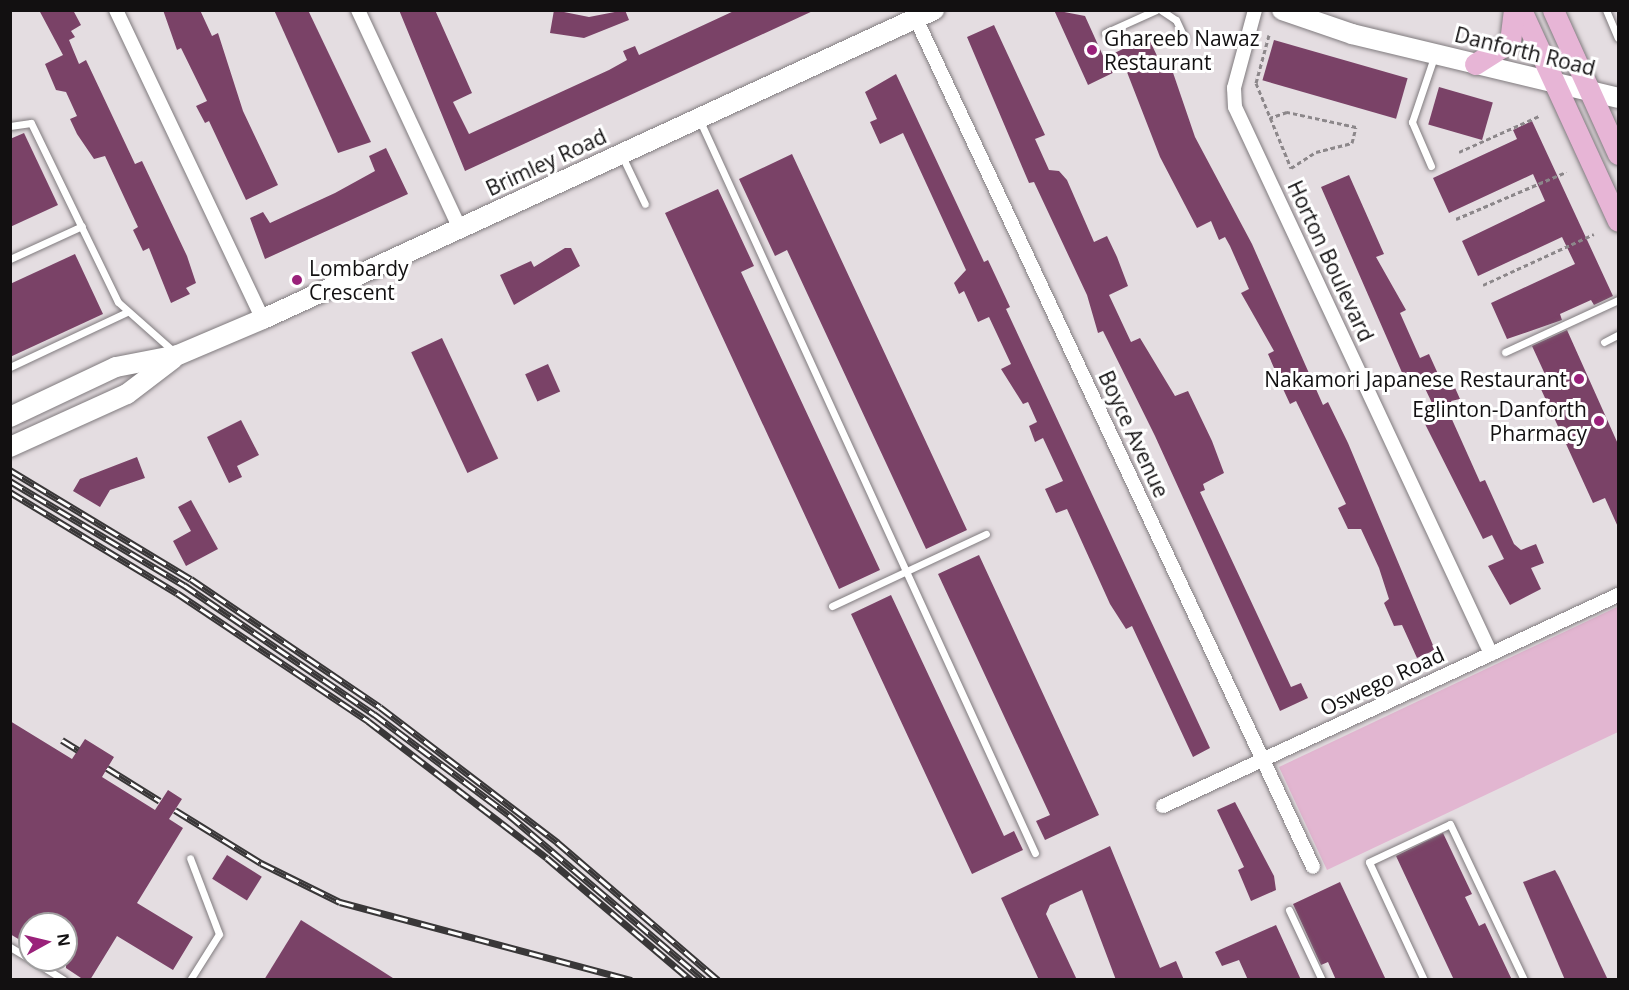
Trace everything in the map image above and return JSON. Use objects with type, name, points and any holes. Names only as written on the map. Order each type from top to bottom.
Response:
[{"type":"main road","name":"Danforth Road","points":[[1282,10],[1434,54],[1618,98]]},
{"type":"main road","points":[[1474,64],[1510,42],[1514,10]]},
{"type":"main road","points":[[1521,10],[1618,221]]},
{"type":"main road","points":[[1553,10],[1618,154]]},
{"type":"main road","name":"Brimley Road","points":[[10,417],[116,367],[178,355],[263,319],[929,13]]},
{"type":"main road","name":"Brimley Road","points":[[10,447],[127,394],[178,355]]},
{"type":"street","points":[[116,10],[263,319]]},
{"type":"street","points":[[358,10],[460,229]]},
{"type":"street","name":"Horton Boulevard","points":[[1255,10],[1234,88],[1235,107],[1491,654]]},
{"type":"street","name":"Boyce Avenue","points":[[929,13],[1262,758],[1313,867]]},
{"type":"street","name":"Oswego Road","points":[[1163,806],[1262,758],[1618,595]]},
{"type":"lane","points":[[1105,33],[1156,10]]},
{"type":"lane","points":[[1161,10],[1176,20],[1185,39]]},
{"type":"lane","points":[[1606,10],[1618,38]]},
{"type":"lane","points":[[1431,166],[1412,122],[1434,54]]},
{"type":"lane","points":[[699,119],[1035,853]]},
{"type":"lane","points":[[10,126],[31,123],[127,312],[178,355]]},
{"type":"lane","points":[[621,154],[645,204]]},
{"type":"lane","points":[[10,260],[82,226]]},
{"type":"lane","points":[[1505,352],[1618,300]]},
{"type":"lane","points":[[10,367],[127,312]]},
{"type":"lane","points":[[1604,342],[1618,335]]},
{"type":"lane","points":[[832,606],[986,534]]},
{"type":"lane","points":[[1424,980],[1369,862],[1450,824],[1524,980]]},
{"type":"lane","points":[[189,980],[219,934],[190,858]]},
{"type":"lane","points":[[1289,910],[1322,980]]},
{"type":"path","points":[[1269,35],[1256,83],[1270,118],[1291,168],[1316,152],[1352,143],[1356,127],[1287,112],[1270,118]]},
{"type":"path","points":[[1459,152],[1539,116]]},
{"type":"path","points":[[1456,219],[1566,172]]},
{"type":"path","points":[[1483,285],[1594,234]]},
{"type":"shaded area","points":[[1617,607],[1618,732],[1327,870],[1279,767]]},
{"type":"building","points":[[39,10],[73,10],[81,25],[71,31],[75,37],[69,40],[79,64],[86,60],[135,164],[142,161],[187,256],[196,283],[186,288],[190,294],[171,303],[149,248],[143,251],[133,230],[138,227],[105,156],[94,159],[77,134],[70,119],[77,116],[66,92],[56,90],[45,64],[63,55]]},
{"type":"building","points":[[163,10],[200,10],[212,36],[218,33],[243,111],[278,185],[246,200],[209,121],[205,123],[196,106],[207,101],[181,48],[177,50]]},
{"type":"building","points":[[274,10],[308,10],[371,142],[338,153]]},
{"type":"building","points":[[399,10],[435,10],[472,93],[453,102],[469,134],[609,70],[627,60],[623,51],[635,46],[639,55],[736,10],[815,10],[465,171]]},
{"type":"building","points":[[554,10],[589,17],[625,10],[629,20],[584,38],[550,33]]},
{"type":"building","points":[[1054,10],[1085,16],[1104,58],[1148,37],[1160,62],[1168,58],[1195,137],[1252,244],[1323,405],[1328,402],[1348,443],[1435,650],[1417,658],[1402,625],[1394,626],[1384,603],[1389,599],[1379,568],[1361,529],[1348,529],[1338,508],[1346,504],[1296,401],[1290,404],[1284,391],[1268,354],[1274,351],[1241,293],[1249,289],[1230,246],[1225,237],[1219,240],[1211,221],[1197,228],[1160,157],[1125,67],[1088,85]]},
{"type":"building","points":[[994,25],[1045,135],[1035,139],[1049,170],[1059,171],[1067,180],[1094,242],[1107,236],[1117,257],[1128,286],[1109,295],[1131,342],[1140,338],[1175,396],[1188,391],[1212,441],[1224,473],[1203,484],[1205,490],[1200,492],[1291,687],[1301,683],[1308,698],[1280,711],[1155,436],[1103,331],[1098,333],[1087,295],[1034,182],[1029,183],[967,37]]},
{"type":"building","points":[[1274,40],[1408,78],[1396,119],[1262,80]]},
{"type":"building","points":[[896,74],[984,262],[988,260],[1010,307],[1006,309],[1210,748],[1193,757],[1132,626],[1126,629],[1110,604],[1067,509],[1056,513],[1045,489],[1063,481],[1043,438],[1035,442],[1029,426],[1037,422],[1028,402],[1023,404],[1001,369],[1011,364],[989,317],[978,322],[964,291],[959,294],[954,283],[966,270],[903,133],[880,144],[870,122],[877,119],[865,92]]},
{"type":"building","points":[[1439,87],[1493,102],[1482,140],[1428,124]]},
{"type":"building","points":[[1532,121],[1613,296],[1594,305],[1591,300],[1560,314],[1562,320],[1507,339],[1491,303],[1575,264],[1562,237],[1478,276],[1462,241],[1545,201],[1533,174],[1449,213],[1433,178],[1517,139],[1513,130]]},
{"type":"building","points":[[24,133],[58,205],[10,227],[10,139]]},
{"type":"building","points":[[386,148],[408,194],[265,259],[250,218],[263,212],[270,223],[335,193],[375,171],[369,156]]},
{"type":"building","points":[[792,154],[967,530],[926,549],[787,250],[775,256],[739,179]]},
{"type":"building","points":[[1349,175],[1384,254],[1376,257],[1406,310],[1400,313],[1420,358],[1429,354],[1443,385],[1452,381],[1460,399],[1451,401],[1456,412],[1450,415],[1480,482],[1485,480],[1514,544],[1521,550],[1536,544],[1544,563],[1531,568],[1541,589],[1510,605],[1488,566],[1504,559],[1492,535],[1483,539],[1426,426],[1419,409],[1432,403],[1420,378],[1407,384],[1321,187]]},
{"type":"building","points":[[718,189],[754,266],[741,272],[880,570],[839,589],[665,213]]},
{"type":"building","points":[[565,248],[571,248],[580,266],[514,305],[500,275],[531,261],[534,267]]},
{"type":"building","points":[[75,254],[103,314],[10,357],[10,284]]},
{"type":"building","points":[[1567,330],[1618,444],[1618,527],[1605,498],[1593,503],[1540,387],[1549,383],[1532,346]]},
{"type":"building","points":[[442,338],[498,459],[467,473],[411,352]]},
{"type":"building","points":[[548,364],[560,391],[537,402],[525,374]]},
{"type":"building","points":[[241,420],[259,455],[237,466],[242,477],[229,483],[207,437]]},
{"type":"building","points":[[137,457],[145,478],[110,490],[100,507],[73,491],[80,479]]},
{"type":"building","points":[[191,500],[218,549],[186,566],[173,541],[191,531],[178,507]]},
{"type":"building","points":[[979,555],[1099,815],[1045,840],[1036,821],[1050,815],[938,574]]},
{"type":"building","points":[[891,595],[1004,836],[1014,831],[1023,850],[972,874],[851,614]]},
{"type":"building","points":[[10,721],[72,759],[85,739],[114,757],[102,777],[155,810],[168,790],[182,799],[169,819],[183,828],[137,903],[193,937],[173,970],[117,936],[90,980],[84,980],[72,972],[78,972],[78,912],[18,912],[18,939],[10,934]]},
{"type":"building","points":[[1235,802],[1274,876],[1276,890],[1251,901],[1238,870],[1244,867],[1217,810]]},
{"type":"building","points":[[1443,833],[1472,894],[1465,897],[1479,926],[1485,923],[1512,980],[1454,980],[1396,856]]},
{"type":"building","points":[[1110,846],[1160,968],[1176,961],[1184,980],[1116,980],[1082,890],[1050,905],[1046,914],[1077,980],[1039,980],[1001,898]]},
{"type":"building","points":[[227,855],[262,877],[247,900],[212,879]]},
{"type":"building","points":[[1555,870],[1608,980],[1565,980],[1523,882]]},
{"type":"building","points":[[1340,882],[1386,980],[1336,980],[1328,962],[1321,965],[1293,904]]},
{"type":"building","points":[[301,920],[371,964],[396,980],[264,980]]},
{"type":"building","points":[[1276,925],[1301,980],[1248,980],[1239,960],[1222,966],[1215,952]]},
{"type":"railway","points":[[10,470],[191,579],[380,707],[557,842],[718,980]]},
{"type":"railway","points":[[10,481],[184,585],[374,714],[509,815],[704,980]]},
{"type":"railway","points":[[10,492],[177,593],[368,721],[547,858],[691,980]]},
{"type":"railway","points":[[62,740],[78,750]]},
{"type":"railway","points":[[107,768],[160,801]]},
{"type":"railway","points":[[175,810],[261,863],[340,902],[632,980]]},
{"type":"place","name":"Ghareeb Nawaz Restaurant","points":[[1092,50]]},
{"type":"place","name":"Lombardy Crescent","points":[[297,280]]},
{"type":"place","name":"Nakamori Japanese Restaurant","points":[[1579,379]]},
{"type":"place","name":"Eglinton-Danforth Pharmacy","points":[[1599,421]]}]
